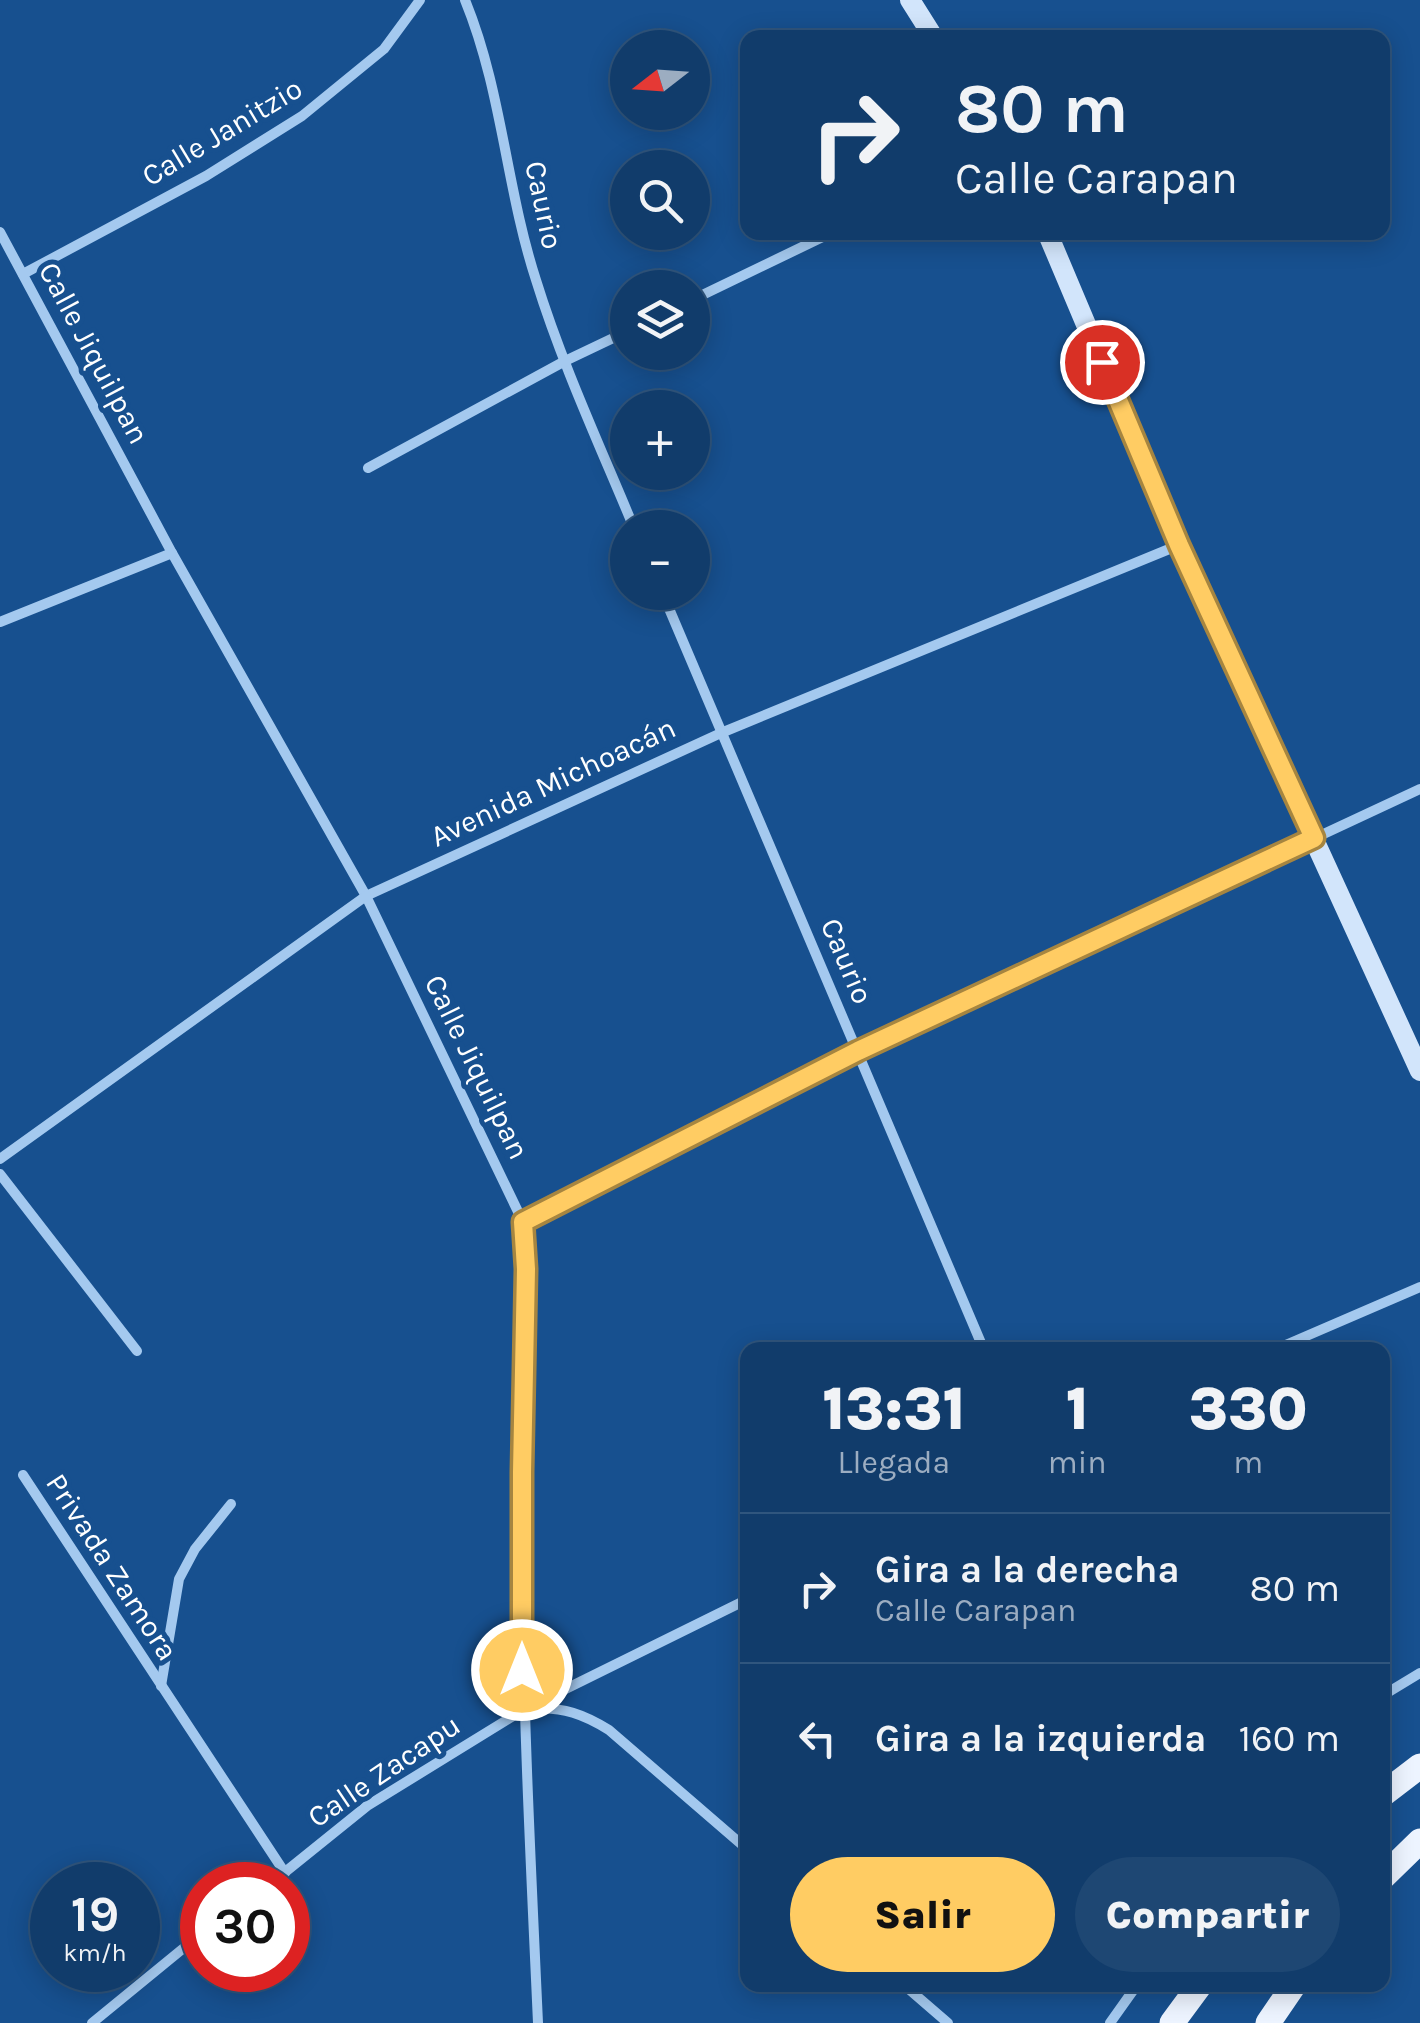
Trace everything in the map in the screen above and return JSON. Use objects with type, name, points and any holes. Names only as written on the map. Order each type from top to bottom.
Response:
[{"type":"main road","points":[[1390,1789],[1420,1766]]},
{"type":"main road","points":[[1390,1870],[1420,1842]]},
{"type":"main road","points":[[1172,2023],[1195,1992]]},
{"type":"main road","points":[[1268,2023],[1289,1992]]},
{"type":"street","name":"Calle Janitzio","points":[[23,274],[206,176],[302,116],[384,49],[420,0]]},
{"type":"street","name":"Caurio","points":[[465,0],[485,55],[501,118],[516,204],[535,279],[627,510]]},
{"type":"street","points":[[910,0],[929,30]]},
{"type":"street","name":"Calle Jiquilpan","points":[[0,232],[172,553],[366,896],[523,1222],[526,1269],[522,1710],[538,2023]]},
{"type":"street","points":[[710,291],[816,240]]},
{"type":"street","points":[[1050,240],[1179,545],[1420,1071]]},
{"type":"street","points":[[368,468],[610,339]]},
{"type":"street","name":"Avenida Michoacán","points":[[0,1159],[366,896],[721,733],[1179,545]]},
{"type":"street","points":[[0,622],[172,553]]},
{"type":"street","name":"Caurio","points":[[670,610],[981,1342]]},
{"type":"street","points":[[523,1222],[858,1051],[1420,790]]},
{"type":"street","points":[[0,1174],[137,1351]]},
{"type":"street","points":[[1293,1342],[1420,1287]]},
{"type":"street","name":"Privada Zamora","points":[[22,1475],[278,1862]]},
{"type":"street","points":[[160,1686],[180,1579],[195,1549],[231,1504]]},
{"type":"street","name":"Calle Zacapu","points":[[298,1862],[367,1806],[522,1710],[740,1603]]},
{"type":"street","points":[[1390,1691],[1420,1673]]},
{"type":"street","points":[[522,1710],[566,1710],[588,1717],[609,1730],[740,1843]]},
{"type":"street","points":[[92,2023],[180,1951]]},
{"type":"street","points":[[912,1992],[948,2023]]},
{"type":"street","points":[[1110,2023],[1132,1992]]},
{"type":"route","points":[[522,1670],[526,1269],[523,1222],[858,1051],[1314,838],[1179,545],[1102,362]]}]
